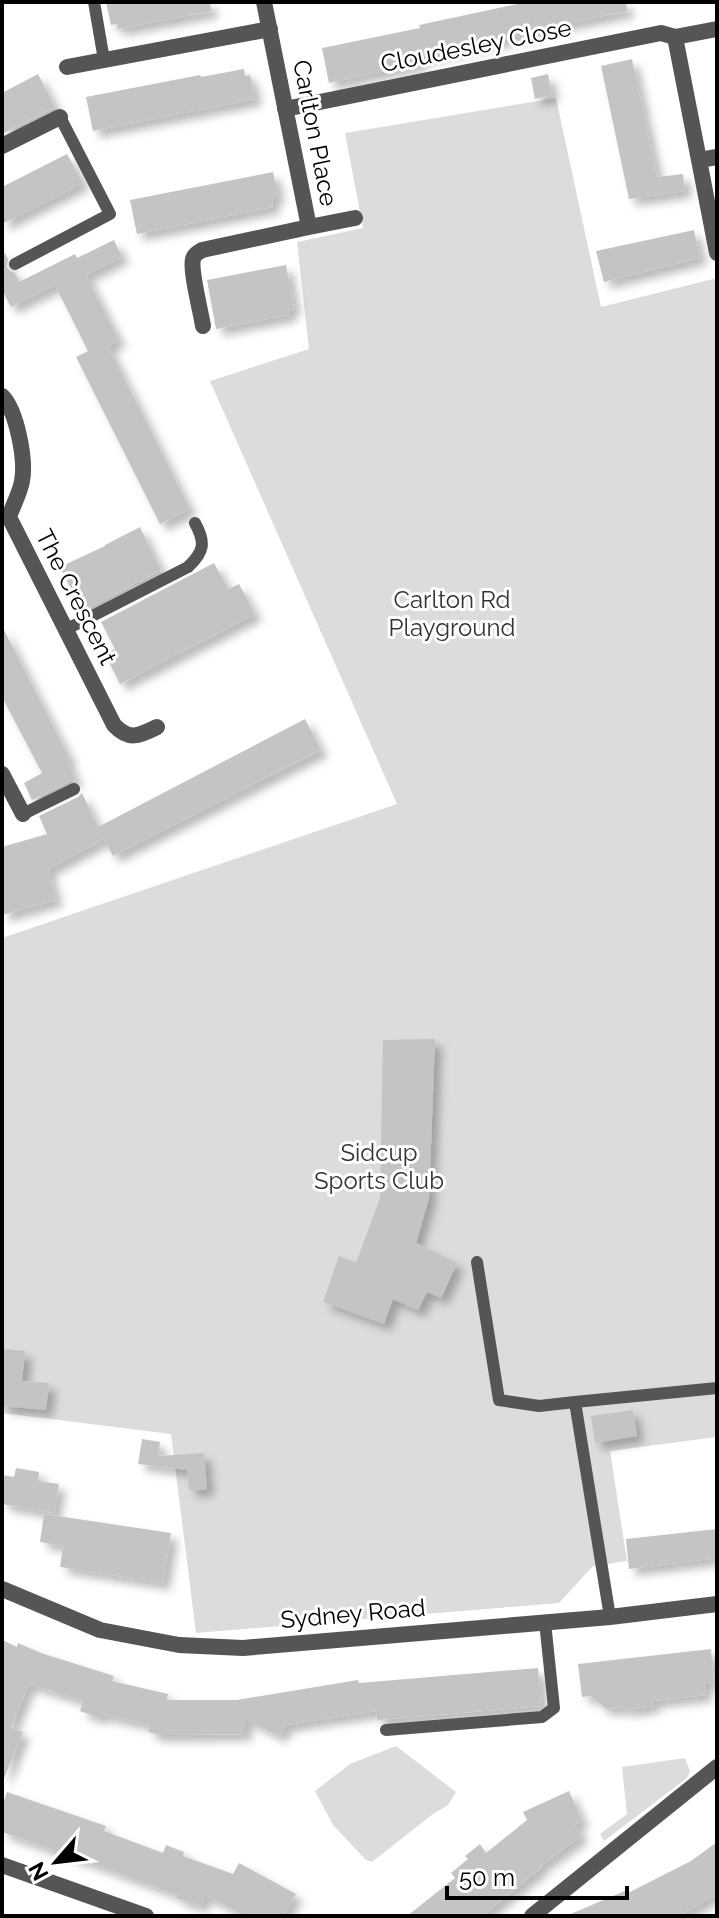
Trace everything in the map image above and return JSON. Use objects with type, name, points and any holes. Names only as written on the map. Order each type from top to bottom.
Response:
[{"type":"street","name":"Carlton Place","points":[[264,2],[309,227],[355,218]]},
{"type":"street","points":[[67,67],[270,29]]},
{"type":"street","name":"Cloudesley Close","points":[[285,109],[661,33],[675,37],[717,29]]},
{"type":"street","points":[[675,37],[717,253]]},
{"type":"street","points":[[2,146],[60,117]]},
{"type":"street","points":[[699,160],[717,157]]},
{"type":"street","points":[[203,326],[193,270],[196,253],[309,227]]},
{"type":"street","name":"The Crescent","points":[[2,396],[8,402],[22,446],[22,482],[9,517],[114,725],[123,734],[140,736],[157,727]]},
{"type":"street","points":[[2,774],[23,814]]},
{"type":"street","name":"Sydney Road","points":[[2,1589],[95,1629],[179,1645],[243,1648],[610,1617],[717,1604]]},
{"type":"street","points":[[532,1916],[717,1767]]},
{"type":"street","points":[[2,1865],[146,1916]]},
{"type":"lane","points":[[94,2],[104,60]]},
{"type":"lane","points":[[15,264],[110,214],[60,117]]},
{"type":"lane","points":[[65,630],[188,567],[198,557],[202,546],[201,534],[195,523]]},
{"type":"lane","points":[[23,814],[74,789]]},
{"type":"lane","points":[[477,1262],[499,1400],[539,1406],[717,1388]]},
{"type":"lane","points":[[575,1402],[610,1617]]},
{"type":"lane","points":[[386,1730],[542,1717],[554,1708],[545,1622]]},
{"type":"green space","name":"Sidcup Sports Club","points":[[556,98],[601,307],[717,278],[717,1437],[610,1451],[627,1561],[593,1566],[559,1603],[196,1633],[171,1434],[2,1413],[2,938],[397,804],[210,381],[309,349],[297,242],[363,228],[345,133]]},
{"type":"green space","points":[[396,1746],[456,1792],[448,1805],[372,1862],[366,1860],[333,1825],[315,1791],[350,1764]]},
{"type":"green space","points":[[685,1758],[690,1771],[687,1778],[604,1841],[600,1834],[627,1814],[622,1767]]},
{"type":"building","points":[[106,2],[210,2],[211,11],[118,29],[117,24],[111,25]]},
{"type":"building","points":[[527,2],[626,2],[627,11],[534,30],[534,33],[419,58],[421,63],[329,83],[322,48]]},
{"type":"building","points":[[632,59],[657,177],[683,174],[685,191],[629,199],[601,66]]},
{"type":"building","points":[[244,69],[245,76],[250,75],[255,99],[93,131],[86,97]]},
{"type":"building","points":[[38,74],[55,107],[2,134],[2,93]]},
{"type":"building","points":[[548,74],[552,95],[535,99],[531,78]]},
{"type":"building","points":[[67,154],[83,183],[2,224],[2,187]]},
{"type":"building","points":[[273,172],[278,196],[272,198],[273,207],[137,234],[130,200]]},
{"type":"building","points":[[694,230],[700,258],[604,282],[596,251]]},
{"type":"building","points":[[114,240],[122,257],[86,275],[119,340],[108,346],[190,509],[160,524],[76,357],[88,351],[55,285],[11,307],[2,290],[2,248],[8,259],[7,267],[15,273],[19,282],[75,254],[77,258]]},
{"type":"building","points":[[286,265],[294,309],[288,310],[289,315],[216,329],[207,280]]},
{"type":"building","points":[[140,527],[161,570],[82,611],[60,567]]},
{"type":"building","points":[[214,563],[228,589],[239,584],[255,614],[120,684],[105,654],[115,649],[101,622]]},
{"type":"building","points":[[2,626],[70,759],[67,760],[76,780],[32,800],[24,783],[42,773],[2,697]]},
{"type":"building","points":[[305,719],[321,750],[113,856],[104,839],[48,869],[56,900],[2,915],[2,847],[47,834],[39,816],[82,793],[98,827]]},
{"type":"building","points":[[435,1039],[429,1198],[416,1243],[457,1263],[441,1298],[427,1292],[418,1310],[393,1299],[384,1324],[323,1302],[339,1256],[356,1263],[380,1198],[383,1040]]},
{"type":"building","points":[[2,1349],[25,1351],[22,1381],[49,1383],[46,1410],[2,1406]]},
{"type":"building","points":[[633,1410],[637,1436],[595,1443],[591,1416]]},
{"type":"building","points":[[142,1439],[160,1442],[158,1456],[204,1453],[207,1489],[189,1490],[187,1470],[138,1464]]},
{"type":"building","points":[[16,1468],[39,1472],[38,1481],[59,1484],[54,1513],[2,1504],[2,1475],[14,1477]]},
{"type":"building","points":[[44,1514],[171,1533],[163,1583],[60,1567],[63,1546],[40,1542]]},
{"type":"building","points":[[717,1529],[717,1558],[629,1569],[626,1539]]},
{"type":"building","points":[[2,1640],[114,1676],[112,1681],[168,1694],[167,1700],[237,1700],[358,1680],[359,1683],[538,1668],[541,1706],[377,1720],[376,1711],[286,1725],[279,1736],[245,1719],[245,1734],[160,1735],[148,1732],[150,1725],[101,1714],[100,1718],[80,1711],[83,1701],[29,1684],[11,1727],[23,1732],[3,1781]]},
{"type":"building","points":[[711,1649],[714,1682],[704,1683],[706,1695],[652,1701],[653,1706],[626,1710],[625,1707],[606,1709],[591,1696],[582,1697],[578,1664]]},
{"type":"building","points":[[569,1791],[582,1821],[575,1824],[581,1836],[540,1866],[482,1916],[407,1916],[455,1878],[451,1873],[480,1844],[486,1853],[527,1820],[523,1812]]},
{"type":"building","points":[[7,1792],[106,1826],[104,1831],[163,1853],[166,1845],[184,1852],[183,1856],[233,1874],[239,1863],[296,1894],[283,1916],[245,1916],[205,1895],[201,1906],[176,1898],[177,1895],[2,1832],[2,1806]]},
{"type":"building","points":[[717,1842],[717,1894],[679,1916],[566,1916],[627,1890],[628,1893],[691,1861]]},
{"type":"park label","name":"Carlton Rd Playground","points":[[452,614]]}]
